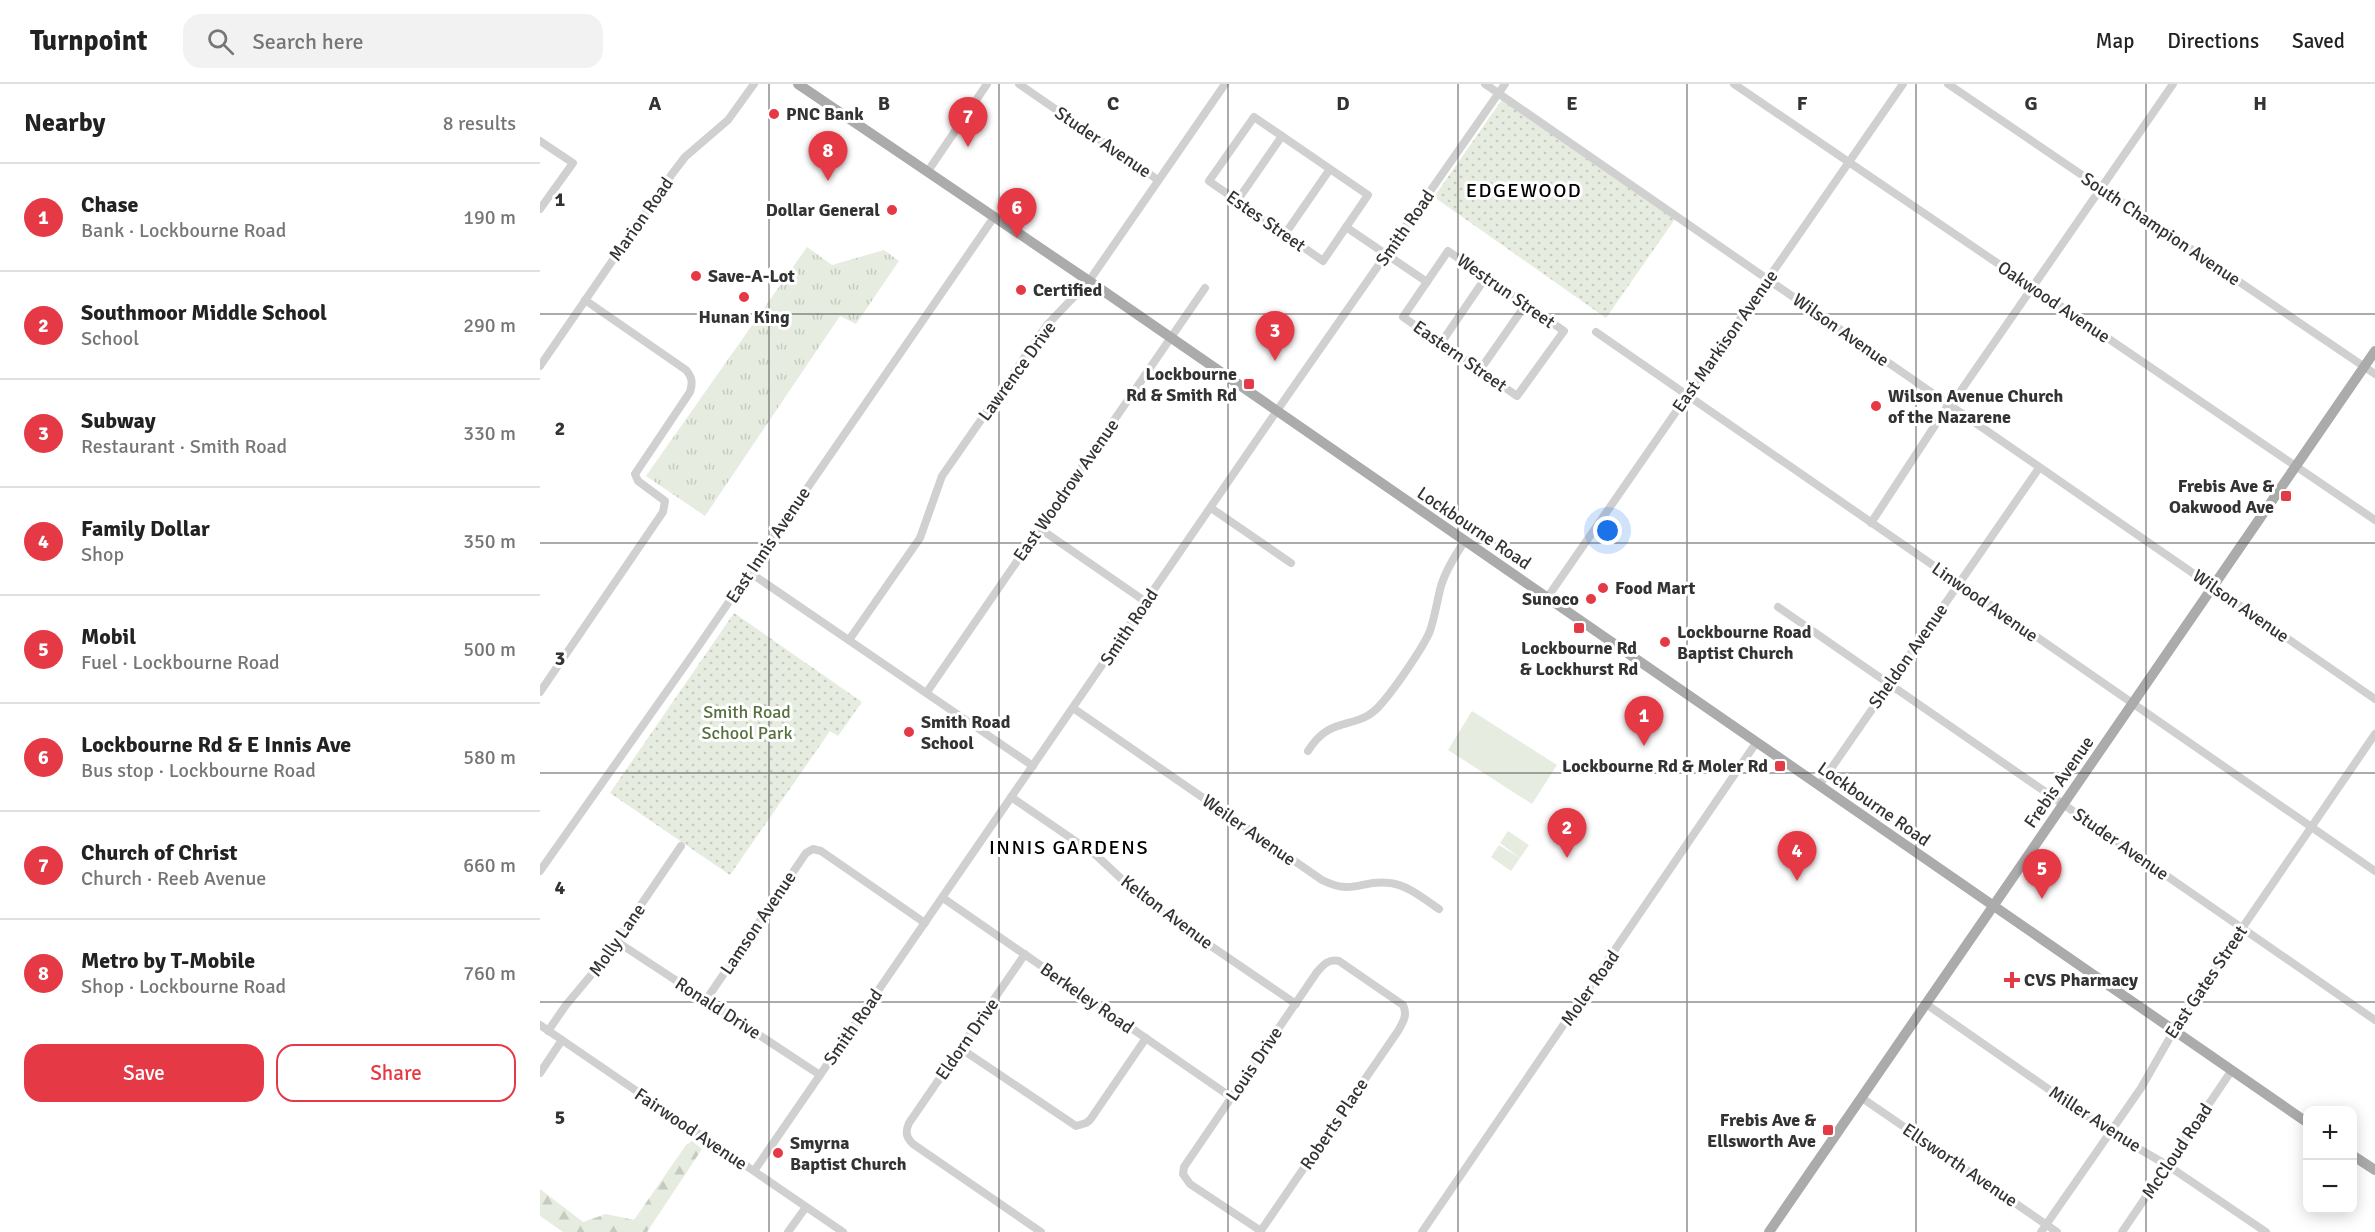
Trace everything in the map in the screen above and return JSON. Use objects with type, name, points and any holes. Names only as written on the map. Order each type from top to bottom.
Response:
[{"type":"main road","name":"Lockbourne Road","points":[[798,84],[1089,281],[2303,1120]]},
{"type":"main road","name":"Frebis Avenue","points":[[1769,1232],[2375,351]]},
{"type":"main road","points":[[2357,1158],[2375,1170]]},
{"type":"street","name":"Marion Road","points":[[540,366],[685,157],[728,120],[754,84]]},
{"type":"street","points":[[928,171],[987,84]]},
{"type":"street","name":"Studer Avenue","points":[[1019,84],[1158,180]]},
{"type":"street","name":"Lawrence Drive","points":[[849,640],[920,538],[942,476],[1047,325],[1089,281],[1226,84]]},
{"type":"street","name":"Wilson Avenue","points":[[1485,84],[2375,699]]},
{"type":"street","name":"Smith Road","points":[[754,1172],[1276,412],[1505,84]]},
{"type":"street","name":"Oakwood Avenue","points":[[1734,84],[2375,520]]},
{"type":"street","name":"East Markison Avenue","points":[[1547,598],[1903,84]]},
{"type":"street","name":"South Champion Avenue","points":[[1948,84],[2375,374]]},
{"type":"street","points":[[1871,523],[2031,287],[2173,84]]},
{"type":"street","name":"Estes Street","points":[[1282,136],[1254,117],[1209,181],[1323,261],[1346,227]]},
{"type":"street","points":[[1237,201],[1282,136],[1368,195],[1346,227],[1427,282]]},
{"type":"street","points":[[540,141],[573,162],[540,209]]},
{"type":"street","points":[[1285,234],[1330,169]]},
{"type":"street","name":"East Innis Avenue","points":[[540,871],[750,572],[994,217]]},
{"type":"street","name":"Westrun Street","points":[[1427,282],[1448,251],[1564,331],[1517,396]]},
{"type":"street","points":[[1441,343],[1486,277]]},
{"type":"street","name":"Eastern Street","points":[[1427,282],[1403,317],[1517,396]]},
{"type":"street","name":"East Woodrow Avenue","points":[[927,692],[1205,288]]},
{"type":"street","points":[[540,692],[663,512],[665,501],[638,481],[635,474],[690,392],[692,384],[691,376],[686,370],[585,300]]},
{"type":"street","points":[[1480,370],[1526,304]]},
{"type":"street","name":"Linwood Avenue","points":[[1596,332],[2375,871]]},
{"type":"street","name":"Sheldon Avenue","points":[[1819,786],[2039,468]]},
{"type":"street","points":[[1211,508],[1291,563]]},
{"type":"street","points":[[1039,528],[1146,602]]},
{"type":"street","points":[[1308,750],[1325,730],[1342,723],[1366,718],[1382,703],[1430,631],[1441,586],[1449,566],[1464,542]]},
{"type":"street","points":[[750,572],[1033,766]]},
{"type":"street","name":"Studer Avenue","points":[[1778,607],[2375,1020]]},
{"type":"street","name":"Weiler Avenue","points":[[1073,708],[1322,880],[1344,888],[1380,883],[1396,884],[1412,891],[1438,909]]},
{"type":"street","name":"East Gates Street","points":[[2044,1228],[2152,1070],[2173,1030],[2375,734]]},
{"type":"street","name":"Moler Road","points":[[1422,1232],[1756,743]]},
{"type":"street","name":"Kelton Avenue","points":[[1011,797],[1097,856],[1146,901],[1296,1004]]},
{"type":"street","name":"Molly Lane","points":[[548,1030],[616,941],[681,846]]},
{"type":"street","name":"Lamson Avenue","points":[[706,1000],[806,853],[813,849],[821,851],[925,923]]},
{"type":"street","name":"Berkeley Road","points":[[943,898],[1231,1097]]},
{"type":"street","name":"Ronald Drive","points":[[616,941],[820,1075]]},
{"type":"street","name":"Eldorn Drive","points":[[1025,954],[906,1130],[913,1144],[1041,1232]]},
{"type":"street","name":"Louis Drive","points":[[1260,1231],[1190,1184],[1183,1174],[1184,1167],[1231,1097],[1323,964],[1331,959],[1347,965],[1396,999],[1403,1005],[1406,1014]]},
{"type":"street","name":"Miller Avenue","points":[[1926,1004],[2110,1132],[2167,1165],[2266,1232]]},
{"type":"street","name":"Roberts Place","points":[[1260,1231],[1398,1031],[1406,1014]]},
{"type":"street","name":"Fairwood Avenue","points":[[540,1025],[843,1232]]},
{"type":"street","points":[[960,1048],[1071,1124],[1081,1125],[1090,1120],[1146,1038]]},
{"type":"street","points":[[540,1073],[562,1040]]},
{"type":"street","name":"McCloud Road","points":[[2121,1232],[2232,1070]]},
{"type":"street","name":"Ellsworth Avenue","points":[[1862,1098],[2044,1228],[2057,1232]]},
{"type":"street","points":[[788,1232],[806,1207]]},
{"type":"green space","points":[[1503,98],[1675,219],[1606,318],[1434,197]]},
{"type":"green space","points":[[807,247],[832,265],[884,250],[899,261],[856,324],[840,316],[705,516],[646,476]]},
{"type":"green space","name":"Smith Road School Park","points":[[734,613],[862,702],[838,736],[830,731],[730,875],[610,793]]},
{"type":"green space","points":[[1472,711],[1557,765],[1532,804],[1448,750]]},
{"type":"green space","points":[[1508,831],[1529,845],[1520,858],[1500,843]]},
{"type":"green space","points":[[1499,845],[1520,858],[1511,871],[1491,857]]},
{"type":"green space","points":[[692,1141],[702,1149],[647,1232],[563,1232],[540,1216],[540,1189],[583,1222],[606,1214],[634,1220],[686,1145]]},
{"type":"place","name":"PNC Bank","points":[[774,114]]},
{"type":"place","name":"Church of Christ","points":[[968,147]]},
{"type":"place","name":"Metro by T-Mobile","points":[[828,181]]},
{"type":"place","name":"Dollar General","points":[[892,210]]},
{"type":"place","name":"Lockbourne Rd & E Innis Ave","points":[[1017,238]]},
{"type":"place","name":"Save-A-Lot","points":[[696,276]]},
{"type":"place","name":"Certified","points":[[1021,290]]},
{"type":"place","name":"Hunan King","points":[[744,297]]},
{"type":"place","name":"Subway","points":[[1275,361]]},
{"type":"place","name":"Lockbourne Rd & Smith Rd","points":[[1249,384]]},
{"type":"place","name":"Wilson Avenue Church of the Nazarene","points":[[1876,406]]},
{"type":"place","name":"Frebis Ave & Oakwood Ave","points":[[2286,496]]},
{"type":"place","name":"Food Mart","points":[[1603,588]]},
{"type":"place","name":"Sunoco","points":[[1591,599]]},
{"type":"place","name":"Lockbourne Rd & Lockhurst Rd","points":[[1579,628]]},
{"type":"place","name":"Lockbourne Road Baptist Church","points":[[1665,642]]},
{"type":"place","name":"Smith Road School","points":[[909,732]]},
{"type":"place","name":"Chase","points":[[1644,746]]},
{"type":"place","name":"Lockbourne Rd & Moler Rd","points":[[1780,766]]},
{"type":"place","name":"Southmoor Middle School","points":[[1567,858]]},
{"type":"place","name":"Family Dollar","points":[[1797,881]]},
{"type":"place","name":"Mobil","points":[[2042,899]]},
{"type":"place","name":"CVS Pharmacy","points":[[2012,980]]},
{"type":"place","name":"Frebis Ave & Ellsworth Ave","points":[[1828,1130]]},
{"type":"place","name":"Smyrna Baptist Church","points":[[778,1153]]},
{"type":"district","name":"EDGEWOOD","points":[[1524,190]]},
{"type":"district","name":"INNIS GARDENS","points":[[1069,847]]}]
